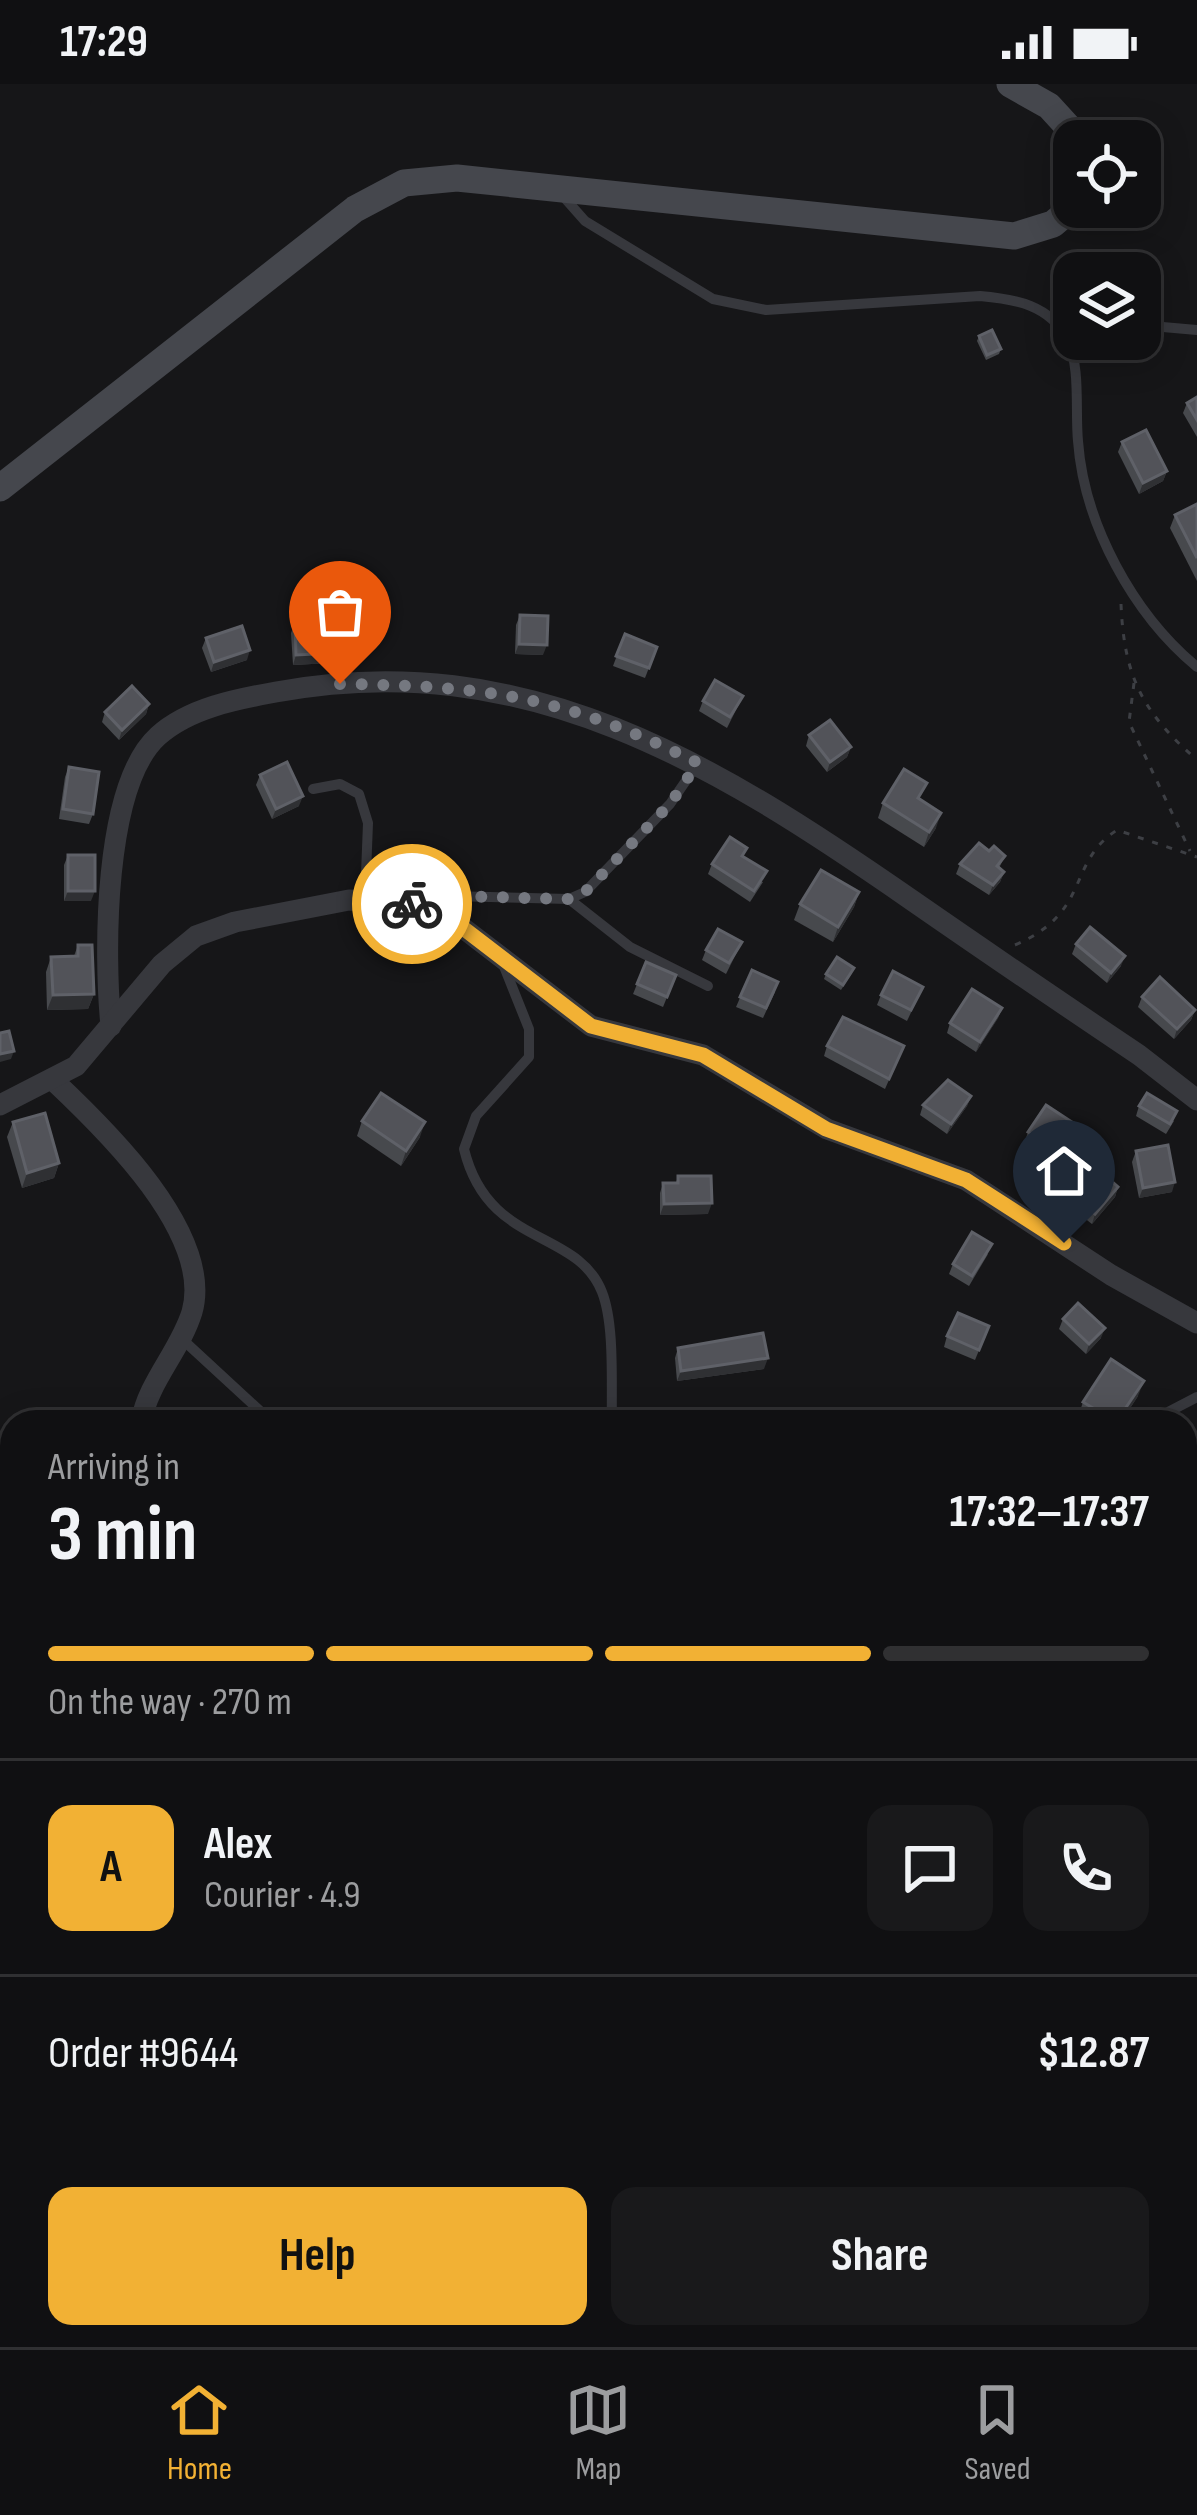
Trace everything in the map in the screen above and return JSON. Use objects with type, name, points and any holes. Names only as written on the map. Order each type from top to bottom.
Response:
[{"type":"street","points":[[1010,84],[1049,106],[1062,120]]},
{"type":"street","points":[[0,488],[378,194],[433,178],[1014,236],[1053,224]]},
{"type":"street","points":[[111,1026],[110,907],[126,796],[135,769],[155,739],[199,713],[237,699],[340,684],[476,689],[535,698],[587,713],[698,763],[825,840],[1197,1100]]},
{"type":"street","points":[[0,1105],[76,1066],[163,964],[196,936],[235,922],[365,899],[412,904],[450,918],[591,1026],[703,1055],[826,1129],[966,1180],[1111,1275],[1194,1318]]},
{"type":"street","points":[[54,1081],[117,1139],[190,1261],[196,1293],[143,1410]]},
{"type":"lane","points":[[557,188],[585,221],[713,299],[766,310],[1007,298],[1048,314],[1053,321]]},
{"type":"lane","points":[[1161,327],[1197,330]]},
{"type":"lane","points":[[1072,360],[1078,449],[1089,495],[1120,572],[1150,622],[1197,667]]},
{"type":"lane","points":[[412,904],[449,896],[569,899],[607,874],[670,804],[698,763]]},
{"type":"lane","points":[[313,789],[340,784],[359,794],[368,823],[365,899]]},
{"type":"lane","points":[[569,899],[630,947],[708,986]]},
{"type":"lane","points":[[500,955],[529,1029],[530,1057],[476,1116],[464,1149],[476,1181],[500,1214],[572,1257],[602,1292],[611,1410]]},
{"type":"lane","points":[[180,1337],[259,1410]]},
{"type":"path","points":[[1120,572],[1123,659],[1174,740],[1197,760]]},
{"type":"path","points":[[1134,681],[1129,722],[1194,855]]},
{"type":"path","points":[[992,956],[1037,936],[1070,906],[1088,860],[1117,830],[1194,855]]},
{"type":"building","points":[[992,330],[1001,349],[987,355],[979,336]]},
{"type":"building","points":[[1197,397],[1197,420],[1187,403]]},
{"type":"building","points":[[1146,430],[1167,471],[1143,483],[1122,442]]},
{"type":"building","points":[[1197,504],[1197,558],[1175,515]]},
{"type":"building","points":[[520,615],[548,616],[547,645],[519,644]]},
{"type":"building","points":[[339,620],[340,646],[334,646],[335,653],[296,655],[295,623]]},
{"type":"building","points":[[242,626],[250,650],[214,662],[206,638]]},
{"type":"building","points":[[625,634],[657,647],[649,668],[616,656]]},
{"type":"building","points":[[715,680],[743,696],[730,717],[703,701]]},
{"type":"building","points":[[132,686],[149,704],[122,730],[105,712]]},
{"type":"building","points":[[830,720],[851,747],[830,762],[809,735]]},
{"type":"building","points":[[287,762],[303,796],[276,809],[260,775]]},
{"type":"building","points":[[69,767],[99,772],[93,814],[63,809]]},
{"type":"building","points":[[904,769],[927,783],[918,798],[941,813],[929,832],[883,803]]},
{"type":"building","points":[[730,837],[747,848],[742,856],[767,871],[754,891],[712,864]]},
{"type":"building","points":[[979,843],[989,851],[994,846],[1005,856],[997,866],[1004,872],[993,885],[960,864]]},
{"type":"building","points":[[68,855],[95,855],[95,891],[68,891]]},
{"type":"building","points":[[821,870],[859,892],[838,927],[800,904]]},
{"type":"building","points":[[1090,927],[1125,956],[1111,973],[1076,944]]},
{"type":"building","points":[[718,929],[742,942],[729,963],[706,950]]},
{"type":"building","points":[[78,945],[92,945],[94,994],[53,995],[51,957],[78,956]]},
{"type":"building","points":[[837,957],[854,968],[843,985],[826,974]]},
{"type":"building","points":[[646,962],[676,975],[667,997],[637,984]]},
{"type":"building","points":[[752,970],[778,982],[766,1008],[740,997]]},
{"type":"building","points":[[893,971],[923,987],[911,1010],[881,995]]},
{"type":"building","points":[[1160,977],[1195,1010],[1177,1029],[1142,997]]},
{"type":"building","points":[[972,989],[1002,1008],[980,1042],[950,1023]]},
{"type":"building","points":[[843,1017],[904,1046],[889,1079],[827,1046]]},
{"type":"building","points":[[9,1031],[14,1051],[0,1054],[0,1033]]},
{"type":"building","points":[[948,1080],[971,1096],[951,1124],[923,1105]]},
{"type":"building","points":[[381,1093],[425,1122],[406,1151],[362,1121]]},
{"type":"building","points":[[1147,1093],[1177,1111],[1170,1124],[1139,1106]]},
{"type":"building","points":[[1046,1105],[1084,1130],[1056,1160],[1030,1143],[1035,1136],[1028,1132]]},
{"type":"building","points":[[45,1113],[59,1163],[27,1173],[13,1122]]},
{"type":"building","points":[[1168,1145],[1175,1182],[1143,1188],[1136,1151]]},
{"type":"building","points":[[678,1176],[711,1176],[712,1203],[664,1204],[663,1183],[678,1183]]},
{"type":"building","points":[[1107,1177],[1118,1187],[1095,1214],[1083,1203]]},
{"type":"building","points":[[972,1232],[992,1244],[972,1276],[953,1264]]},
{"type":"building","points":[[1078,1303],[1105,1328],[1089,1344],[1063,1319]]},
{"type":"building","points":[[958,1313],[989,1326],[979,1350],[947,1336]]},
{"type":"building","points":[[763,1333],[768,1358],[681,1371],[678,1348]]},
{"type":"building","points":[[1111,1359],[1144,1381],[1124,1410],[1096,1410],[1083,1402]]},
{"type":"way so far","points":[[340,684],[476,689],[535,698],[638,733],[698,763],[670,804],[585,892],[569,899],[449,896],[412,904]]},
{"type":"route","points":[[412,904],[450,918],[591,1026],[703,1055],[826,1129],[966,1180],[1064,1243]]}]
